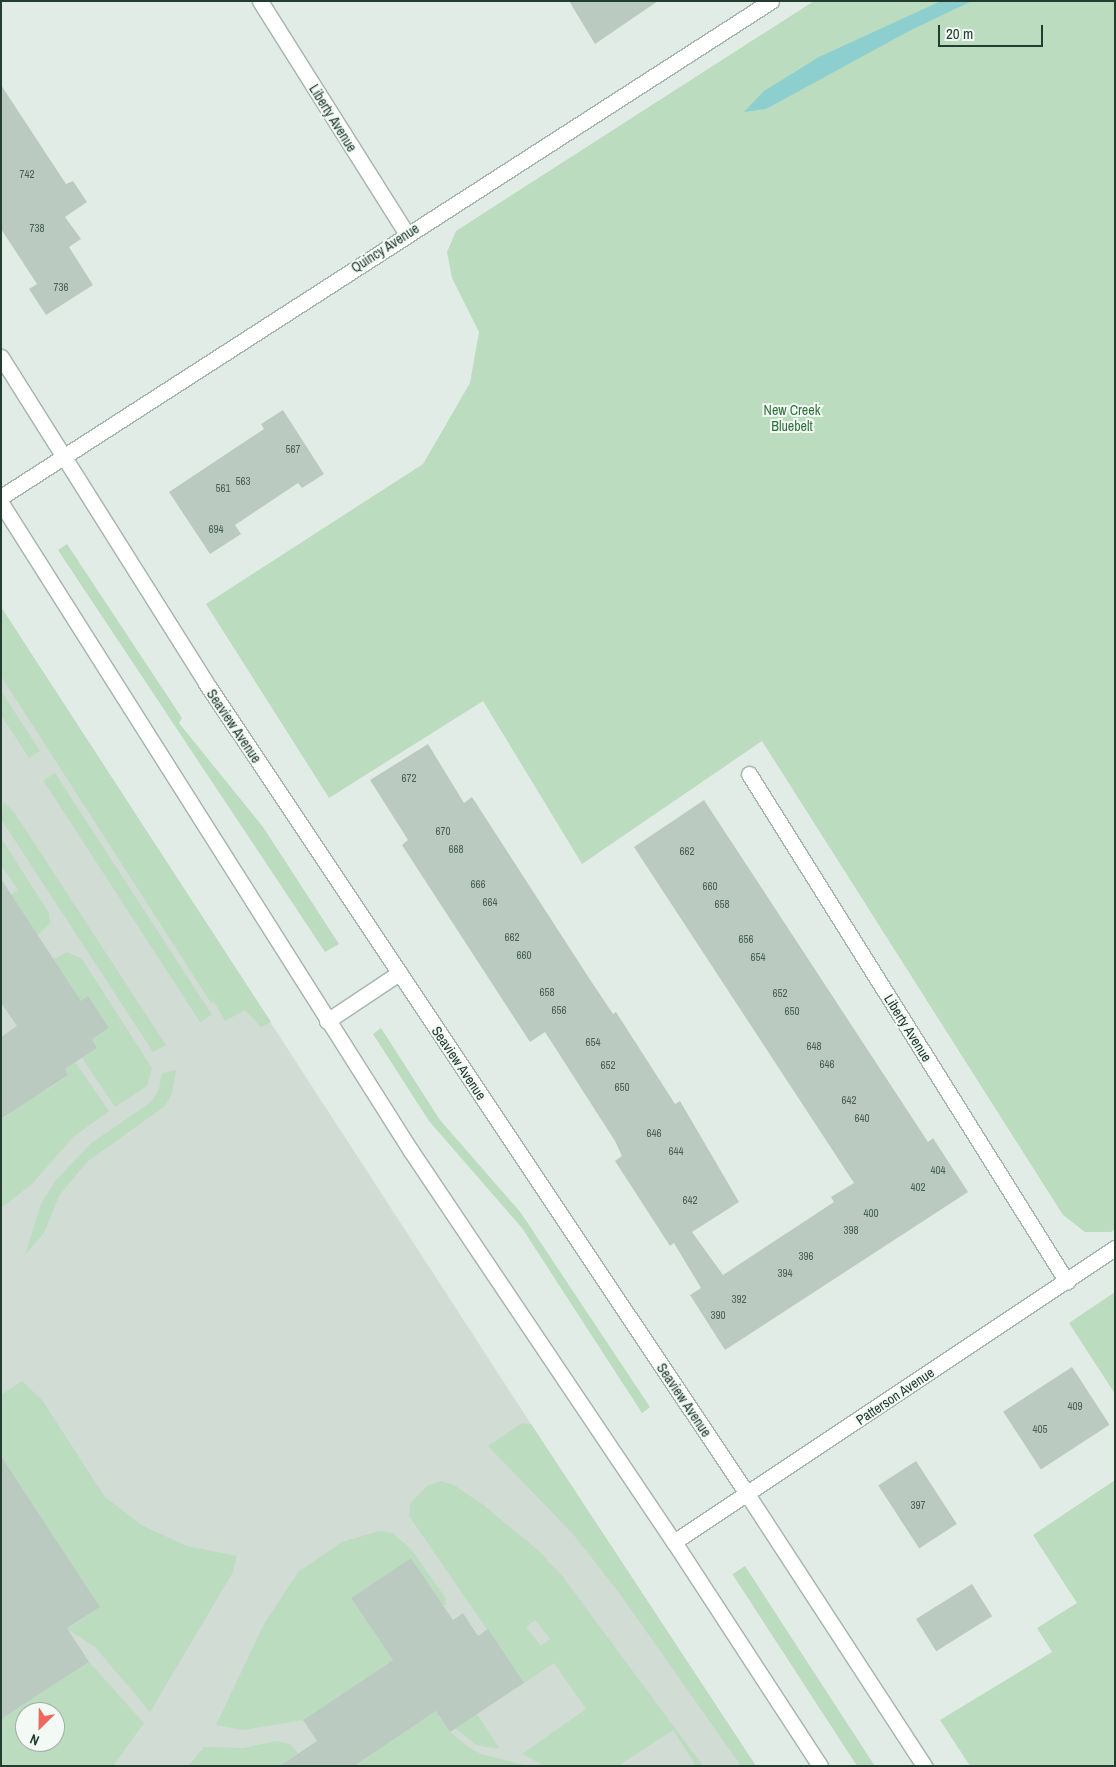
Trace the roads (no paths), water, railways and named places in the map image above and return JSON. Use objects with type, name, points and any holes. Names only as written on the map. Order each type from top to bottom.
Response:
[{"type":"street","name":"Liberty Avenue","points":[[260,1],[407,234]]},
{"type":"street","name":"Quincy Avenue","points":[[1,497],[771,1]]},
{"type":"street","name":"Seaview Avenue","points":[[1,357],[206,683],[747,1494],[924,1766]]},
{"type":"street","points":[[1,503],[411,1151],[674,1542],[820,1766]]},
{"type":"street","name":"Liberty Avenue","points":[[749,774],[1067,1282]]},
{"type":"street","points":[[327,1021],[399,973]]},
{"type":"street","name":"Patterson Avenue","points":[[674,1542],[1067,1282],[1115,1248]]},
{"type":"water","points":[[941,1],[972,1],[909,31],[766,109],[744,112],[764,91],[819,57]]},
{"type":"park label","name":"New Creek Bluebelt","points":[[792,418]]}]
